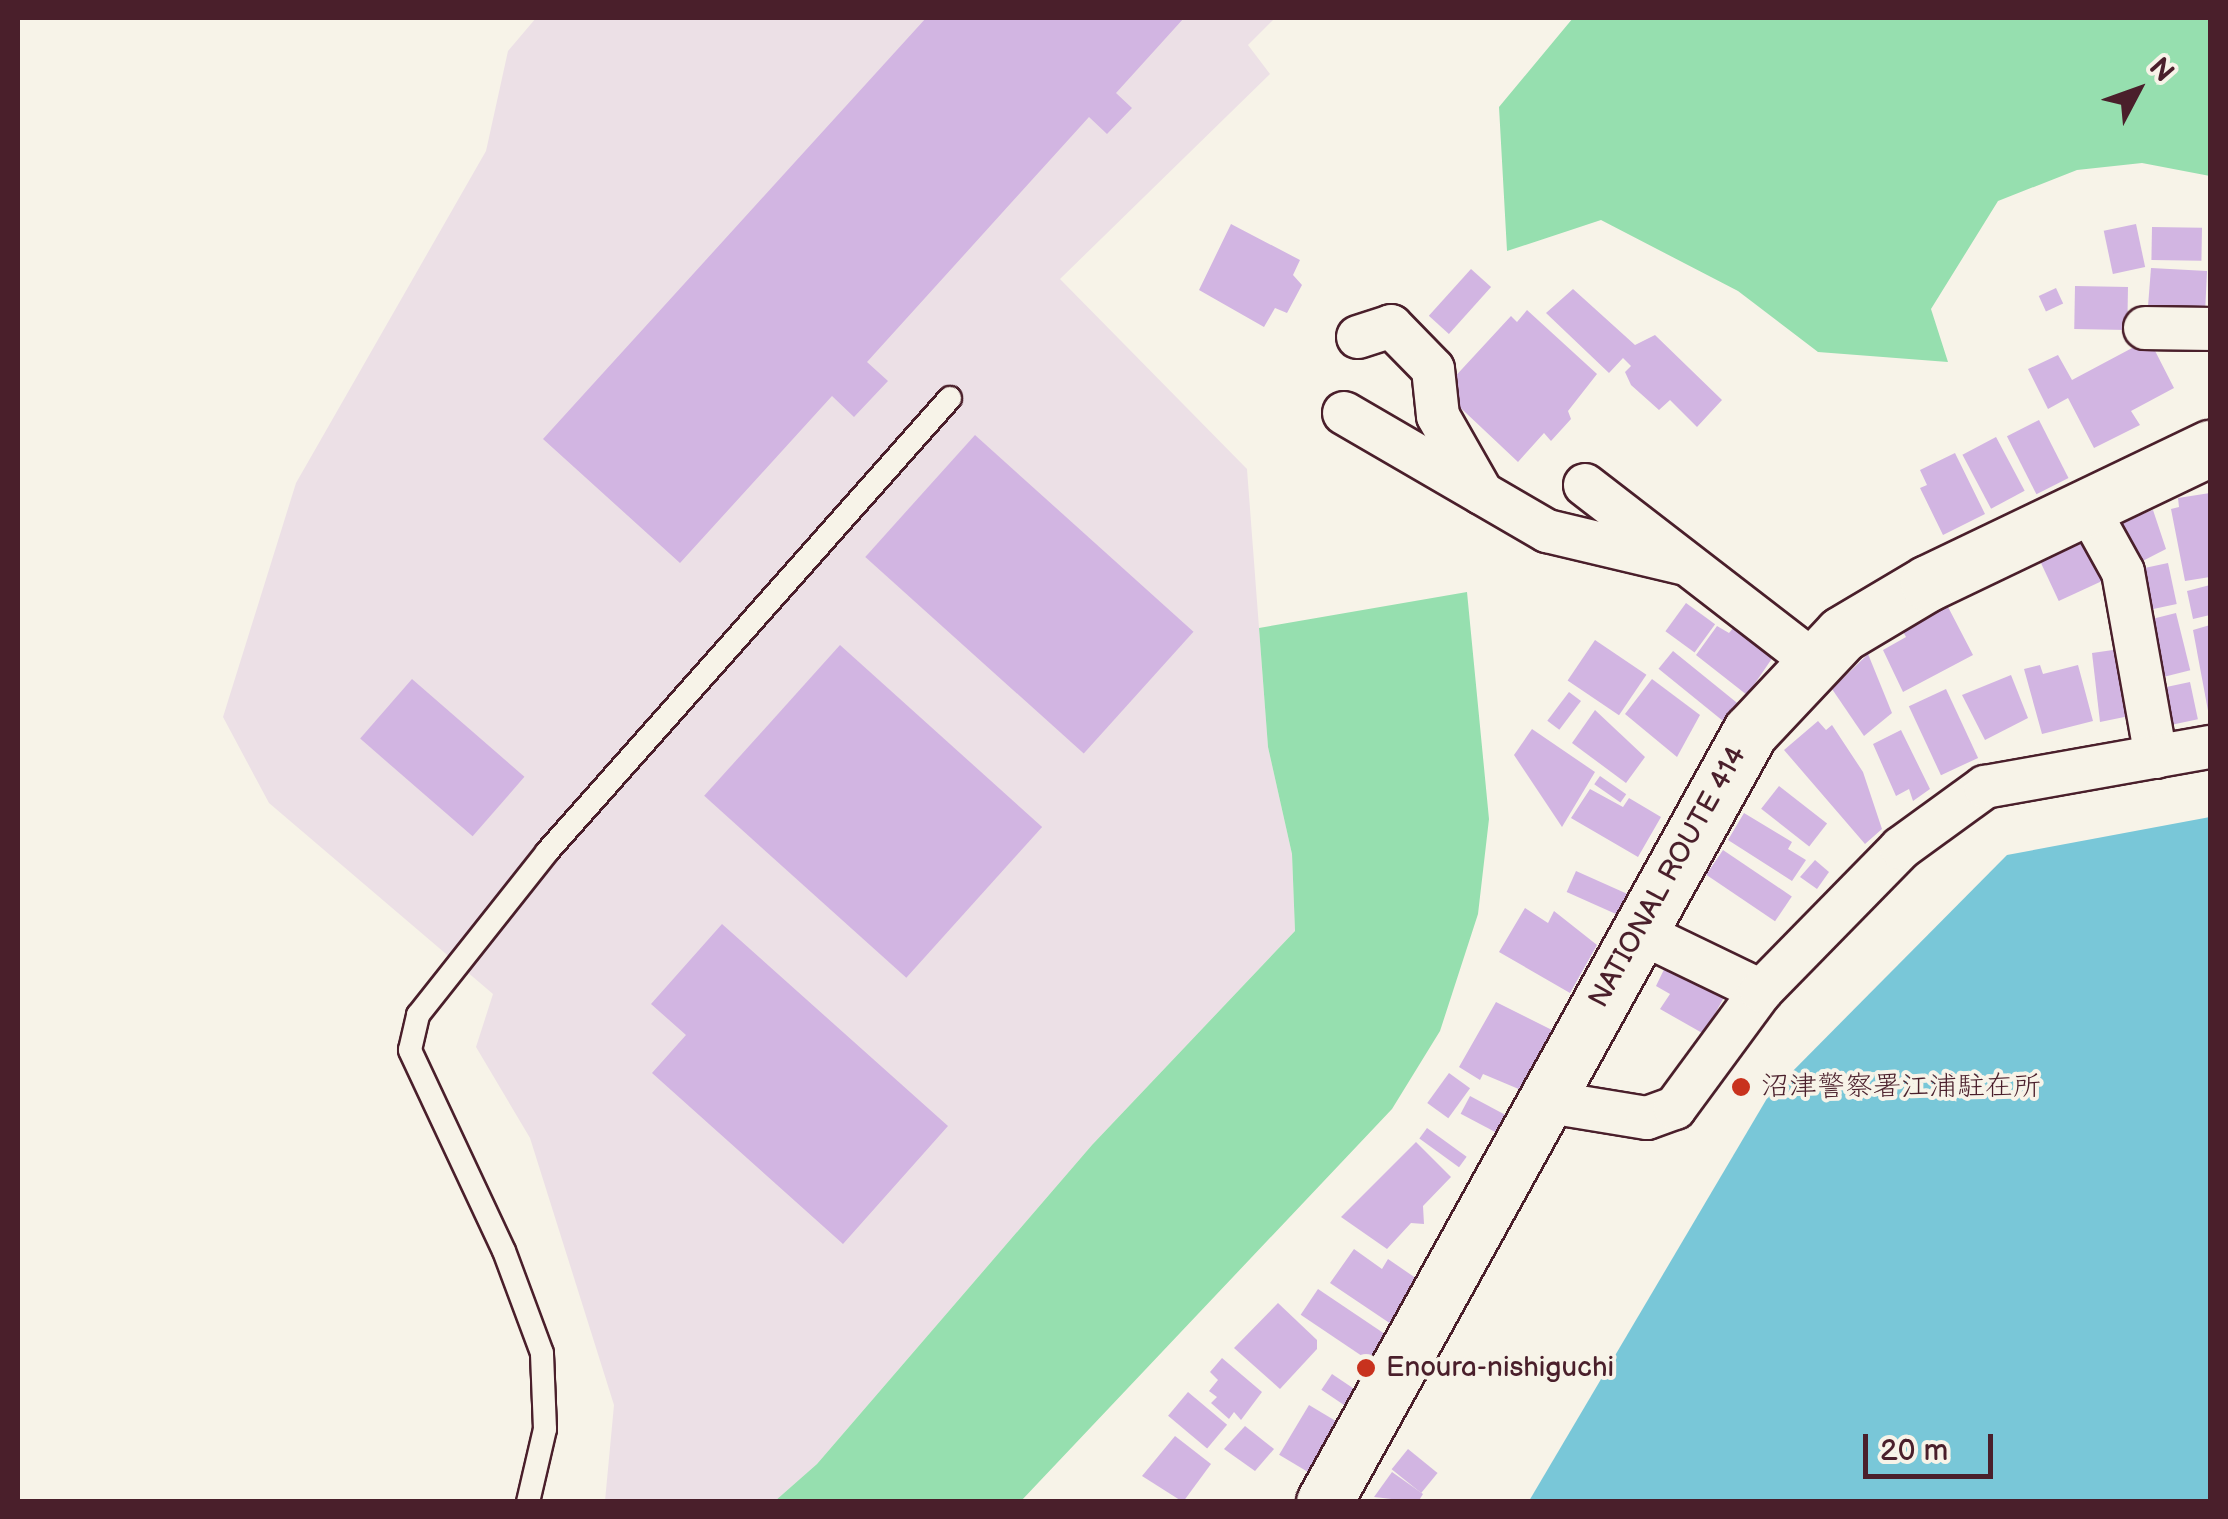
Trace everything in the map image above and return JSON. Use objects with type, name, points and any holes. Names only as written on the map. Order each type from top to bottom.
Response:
[{"type":"highway","name":"NATIONAL ROUTE 414","points":[[1324,1502],[1637,930],[1750,732],[1842,634],[1928,583],[2210,451]]},
{"type":"street","points":[[1358,337],[1391,326],[1434,370],[1438,416],[1482,494]]},
{"type":"street","points":[[2145,328],[2210,330]]},
{"type":"street","points":[[1344,413],[1547,531],[1686,564]]},
{"type":"street","points":[[2210,434],[2210,451]]},
{"type":"street","points":[[1584,485],[1814,663]]},
{"type":"street","points":[[2088,507],[2123,572],[2156,757]]},
{"type":"street","points":[[1543,1100],[1647,1118],[1675,1108],[1761,991],[1901,848],[1985,787],[2210,746]]},
{"type":"street","points":[[1637,930],[1761,991]]},
{"type":"lane","points":[[528,1502],[545,1429],[542,1353],[504,1251],[410,1050],[418,1016],[548,852],[950,398]]},
{"type":"shaded area","points":[[536,18],[1275,18],[1248,45],[1270,74],[1060,279],[1247,469],[1268,747],[1292,854],[1295,931],[1092,1145],[817,1464],[775,1501],[605,1501],[614,1405],[530,1138],[476,1047],[493,994],[269,803],[223,717],[296,483],[486,151],[508,51]]},
{"type":"green space","points":[[1573,18],[2210,18],[2210,176],[2142,163],[2077,170],[1998,201],[1931,309],[1948,362],[1818,352],[1738,291],[1601,220],[1507,251],[1499,107]]},
{"type":"green space","points":[[1467,592],[1489,819],[1478,914],[1440,1031],[1392,1109],[1021,1501],[775,1501],[817,1464],[1092,1145],[1295,931],[1292,854],[1268,747],[1259,628]]},
{"type":"water","points":[[2210,817],[2210,1501],[1529,1501],[1769,1095],[2007,855]]},
{"type":"building","points":[[926,18],[1184,18],[1116,93],[1132,108],[1107,134],[1089,117],[867,362],[888,381],[854,417],[832,396],[680,563],[543,439]]},
{"type":"building","points":[[1231,224],[1300,260],[1293,275],[1302,285],[1287,313],[1275,308],[1264,327],[1199,290]]},
{"type":"building","points":[[2136,224],[2145,267],[2113,274],[2104,231]]},
{"type":"building","points":[[2152,227],[2202,228],[2201,261],[2151,260]]},
{"type":"building","points":[[2151,268],[2207,271],[2205,314],[2147,319]]},
{"type":"building","points":[[1471,269],[1491,287],[1449,334],[1429,316]]},
{"type":"building","points":[[2075,286],[2128,287],[2127,330],[2074,329]]},
{"type":"building","points":[[2056,288],[2063,303],[2046,311],[2039,296]]},
{"type":"building","points":[[1573,289],[1635,345],[1655,335],[1722,400],[1697,427],[1670,400],[1659,410],[1631,385],[1625,372],[1631,366],[1623,358],[1609,373],[1546,313]]},
{"type":"building","points":[[1527,310],[1597,374],[1568,411],[1571,419],[1551,441],[1544,433],[1518,462],[1448,396],[1450,382],[1511,316],[1517,322]]},
{"type":"building","points":[[2149,339],[2174,388],[2131,411],[2140,425],[2094,448],[2068,398],[2048,409],[2028,369],[2058,355],[2072,380]]},
{"type":"building","points":[[2039,420],[2069,478],[2036,494],[2007,436]]},
{"type":"building","points":[[975,435],[1193,632],[1084,754],[865,557]]},
{"type":"building","points":[[1996,437],[2025,491],[1991,509],[1962,455]]},
{"type":"building","points":[[1955,453],[1985,514],[1943,535],[1920,488],[1927,485],[1920,470]]},
{"type":"building","points":[[2210,493],[2210,577],[2185,581],[2171,509],[2179,507],[2178,498]]},
{"type":"building","points":[[2153,510],[2166,549],[2129,568],[2109,527]]},
{"type":"building","points":[[2090,538],[2109,578],[2059,601],[2040,561]]},
{"type":"building","points":[[2168,563],[2177,604],[2142,612],[2133,570]]},
{"type":"building","points":[[2210,585],[2210,615],[2193,619],[2187,591]]},
{"type":"building","points":[[1686,603],[1715,624],[1695,652],[1665,631]]},
{"type":"building","points":[[1947,605],[1973,655],[1903,692],[1883,650],[1906,637],[1901,628]]},
{"type":"building","points":[[2176,613],[2190,670],[2155,679],[2141,622]]},
{"type":"building","points":[[2210,625],[2210,716],[2209,716],[2193,630]]},
{"type":"building","points":[[1717,626],[1729,633],[1733,628],[1773,657],[1747,695],[1696,655]]},
{"type":"building","points":[[1595,640],[1646,675],[1619,715],[1568,681]]},
{"type":"building","points":[[840,645],[1042,827],[906,978],[704,796]]},
{"type":"building","points":[[2127,648],[2139,714],[2100,722],[2092,653]]},
{"type":"building","points":[[1673,651],[1738,703],[1723,721],[1659,669]]},
{"type":"building","points":[[1868,654],[1892,713],[1864,736],[1832,689]]},
{"type":"building","points":[[2040,665],[2043,674],[2078,665],[2093,721],[2042,734],[2024,669]]},
{"type":"building","points":[[2011,675],[2028,718],[1985,740],[1962,695]]},
{"type":"building","points":[[412,679],[524,777],[473,836],[360,739]]},
{"type":"building","points":[[1652,679],[1700,715],[1677,757],[1625,714]]},
{"type":"building","points":[[2190,682],[2198,719],[2164,726],[2156,689]]},
{"type":"building","points":[[1946,689],[1978,758],[1941,775],[1909,706]]},
{"type":"building","points":[[1569,692],[1581,701],[1559,730],[1547,721]]},
{"type":"building","points":[[1595,710],[1645,757],[1626,783],[1572,743]]},
{"type":"building","points":[[1818,721],[1826,730],[1832,725],[1863,772],[1882,829],[1865,844],[1784,750]]},
{"type":"building","points":[[1532,729],[1595,772],[1562,827],[1514,755]]},
{"type":"building","points":[[1901,730],[1930,789],[1913,801],[1909,789],[1896,796],[1873,744]]},
{"type":"building","points":[[1600,776],[1626,794],[1620,803],[1594,784]]},
{"type":"building","points":[[1779,786],[1827,824],[1809,846],[1761,809]]},
{"type":"building","points":[[1590,789],[1623,807],[1629,798],[1661,817],[1638,857],[1571,818]]},
{"type":"building","points":[[1744,813],[1792,842],[1788,849],[1806,860],[1792,881],[1728,840]]},
{"type":"building","points":[[1723,850],[1792,896],[1775,921],[1706,875]]},
{"type":"building","points":[[1815,860],[1829,872],[1817,889],[1800,877]]},
{"type":"building","points":[[1576,871],[1628,894],[1619,915],[1567,892]]},
{"type":"building","points":[[1525,908],[1548,923],[1554,911],[1597,945],[1570,993],[1499,952]]},
{"type":"building","points":[[722,924],[948,1126],[843,1244],[652,1073],[686,1035],[651,1004]]},
{"type":"building","points":[[1671,955],[1729,988],[1704,1034],[1660,1009],[1670,994],[1656,986]]},
{"type":"building","points":[[1496,1002],[1554,1031],[1521,1090],[1483,1074],[1480,1080],[1459,1067]]},
{"type":"building","points":[[1449,1073],[1470,1088],[1448,1118],[1427,1103]]},
{"type":"building","points":[[1470,1096],[1509,1117],[1499,1134],[1461,1114]]},
{"type":"building","points":[[1427,1128],[1467,1157],[1459,1167],[1419,1139]]},
{"type":"building","points":[[1416,1142],[1451,1177],[1423,1206],[1424,1224],[1411,1223],[1387,1249],[1341,1217]]},
{"type":"building","points":[[1354,1249],[1382,1269],[1388,1259],[1420,1281],[1391,1324],[1330,1283]]},
{"type":"building","points":[[1318,1289],[1386,1335],[1369,1361],[1301,1315]]},
{"type":"building","points":[[1278,1303],[1317,1340],[1317,1349],[1280,1389],[1234,1348]]},
{"type":"building","points":[[1222,1358],[1262,1392],[1241,1420],[1234,1412],[1229,1419],[1211,1403],[1217,1397],[1209,1391],[1218,1380],[1210,1372]]},
{"type":"building","points":[[1332,1374],[1360,1393],[1350,1409],[1321,1390]]},
{"type":"building","points":[[1188,1392],[1227,1425],[1207,1449],[1168,1416]]},
{"type":"building","points":[[1309,1405],[1344,1426],[1314,1476],[1279,1455]]},
{"type":"building","points":[[1245,1426],[1274,1449],[1255,1471],[1224,1449]]},
{"type":"building","points":[[1175,1436],[1211,1464],[1183,1502],[1142,1476]]},
{"type":"building","points":[[1408,1449],[1438,1473],[1421,1493],[1392,1469]]},
{"type":"building","points":[[1392,1472],[1423,1494],[1418,1502],[1374,1497]]},
{"type":"place","name":"沼津警察署江浦駐在所","points":[[1741,1087]]},
{"type":"place","name":"Enoura-nishiguchi","points":[[1366,1368]]}]
